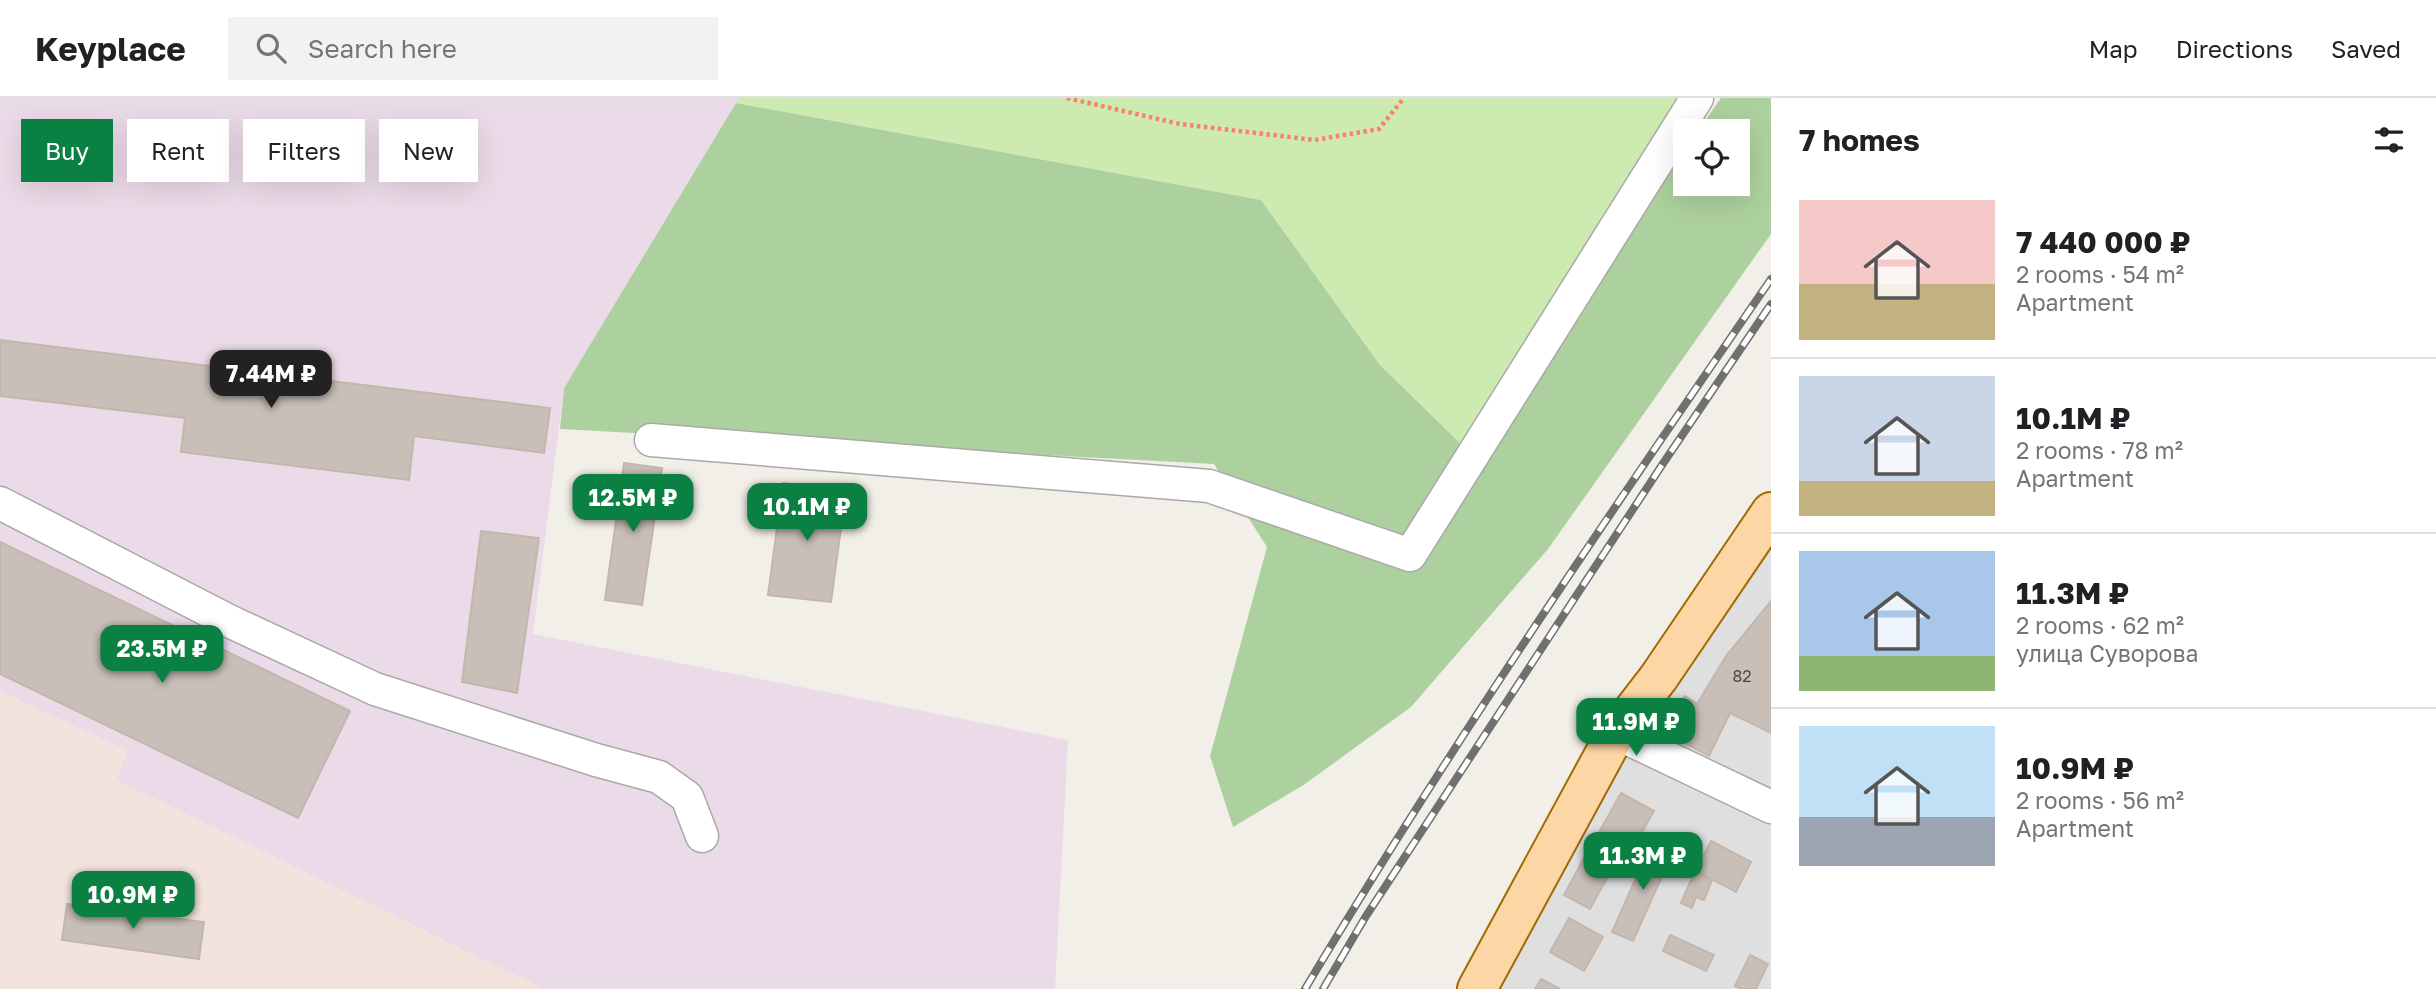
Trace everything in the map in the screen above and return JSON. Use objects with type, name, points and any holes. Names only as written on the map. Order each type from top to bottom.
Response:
[{"type":"main road","points":[[1477,989],[1616,733],[1659,677],[1771,512]]},
{"type":"street","points":[[651,440],[1209,486],[1410,555],[1697,98]]},
{"type":"street","points":[[0,503],[229,621],[375,689],[596,760],[659,777],[687,797],[702,836]]},
{"type":"street","points":[[1616,733],[1771,807]]},
{"type":"path","points":[[1067,98],[1180,124],[1315,140],[1379,129],[1404,98]]},
{"type":"shaded area","points":[[0,98],[740,98],[564,388],[533,634],[1068,740],[1055,989],[544,989],[116,780],[127,751],[0,691]]},
{"type":"shaded area","points":[[1771,512],[1771,989],[1477,989]]},
{"type":"shaded area","points":[[0,691],[128,751],[116,780],[544,989],[0,989]]},
{"type":"green space","points":[[740,98],[1697,98],[1684,119],[1673,119],[1673,136],[1472,456],[1380,365],[1261,200],[737,103]]},
{"type":"green space","points":[[1721,98],[1771,98],[1771,234],[1548,549],[1411,707],[1305,784],[1233,827],[1210,756],[1267,547],[1214,464],[560,429],[564,388],[736,103],[1261,200],[1380,365],[1472,455],[1673,167],[1673,196],[1750,196],[1750,119],[1706,119]]},
{"type":"building","points":[[0,340],[550,408],[544,453],[414,436],[409,480],[181,452],[185,418],[0,396]]},
{"type":"building","points":[[624,463],[662,468],[642,605],[605,600]]},
{"type":"building","points":[[783,483],[846,491],[831,602],[768,595]]},
{"type":"building","points":[[481,531],[539,538],[517,693],[462,682]]},
{"type":"building","points":[[0,542],[350,711],[298,818],[0,674]]},
{"type":"building","points":[[1771,601],[1771,733],[1730,713],[1709,756],[1658,729],[1685,696],[1697,704],[1726,656]]},
{"type":"building","points":[[1621,793],[1654,811],[1622,868],[1589,850]]},
{"type":"building","points":[[1711,841],[1751,862],[1736,892],[1696,871]]},
{"type":"building","points":[[1652,842],[1673,852],[1633,941],[1612,932]]},
{"type":"building","points":[[1586,854],[1612,869],[1590,909],[1564,895]]},
{"type":"building","points":[[1694,873],[1712,880],[1704,900],[1696,897],[1692,908],[1681,903]]},
{"type":"building","points":[[67,904],[204,922],[199,959],[62,940]]},
{"type":"building","points":[[1569,918],[1603,937],[1584,971],[1550,952]]},
{"type":"building","points":[[1670,935],[1714,955],[1706,971],[1663,951]]},
{"type":"building","points":[[1750,955],[1768,964],[1756,989],[1742,989],[1735,986]]},
{"type":"building","points":[[1541,979],[1560,989],[1535,989]]},
{"type":"railway","points":[[1305,989],[1474,719],[1771,279]]},
{"type":"railway","points":[[1323,989],[1366,916],[1771,304]]}]
